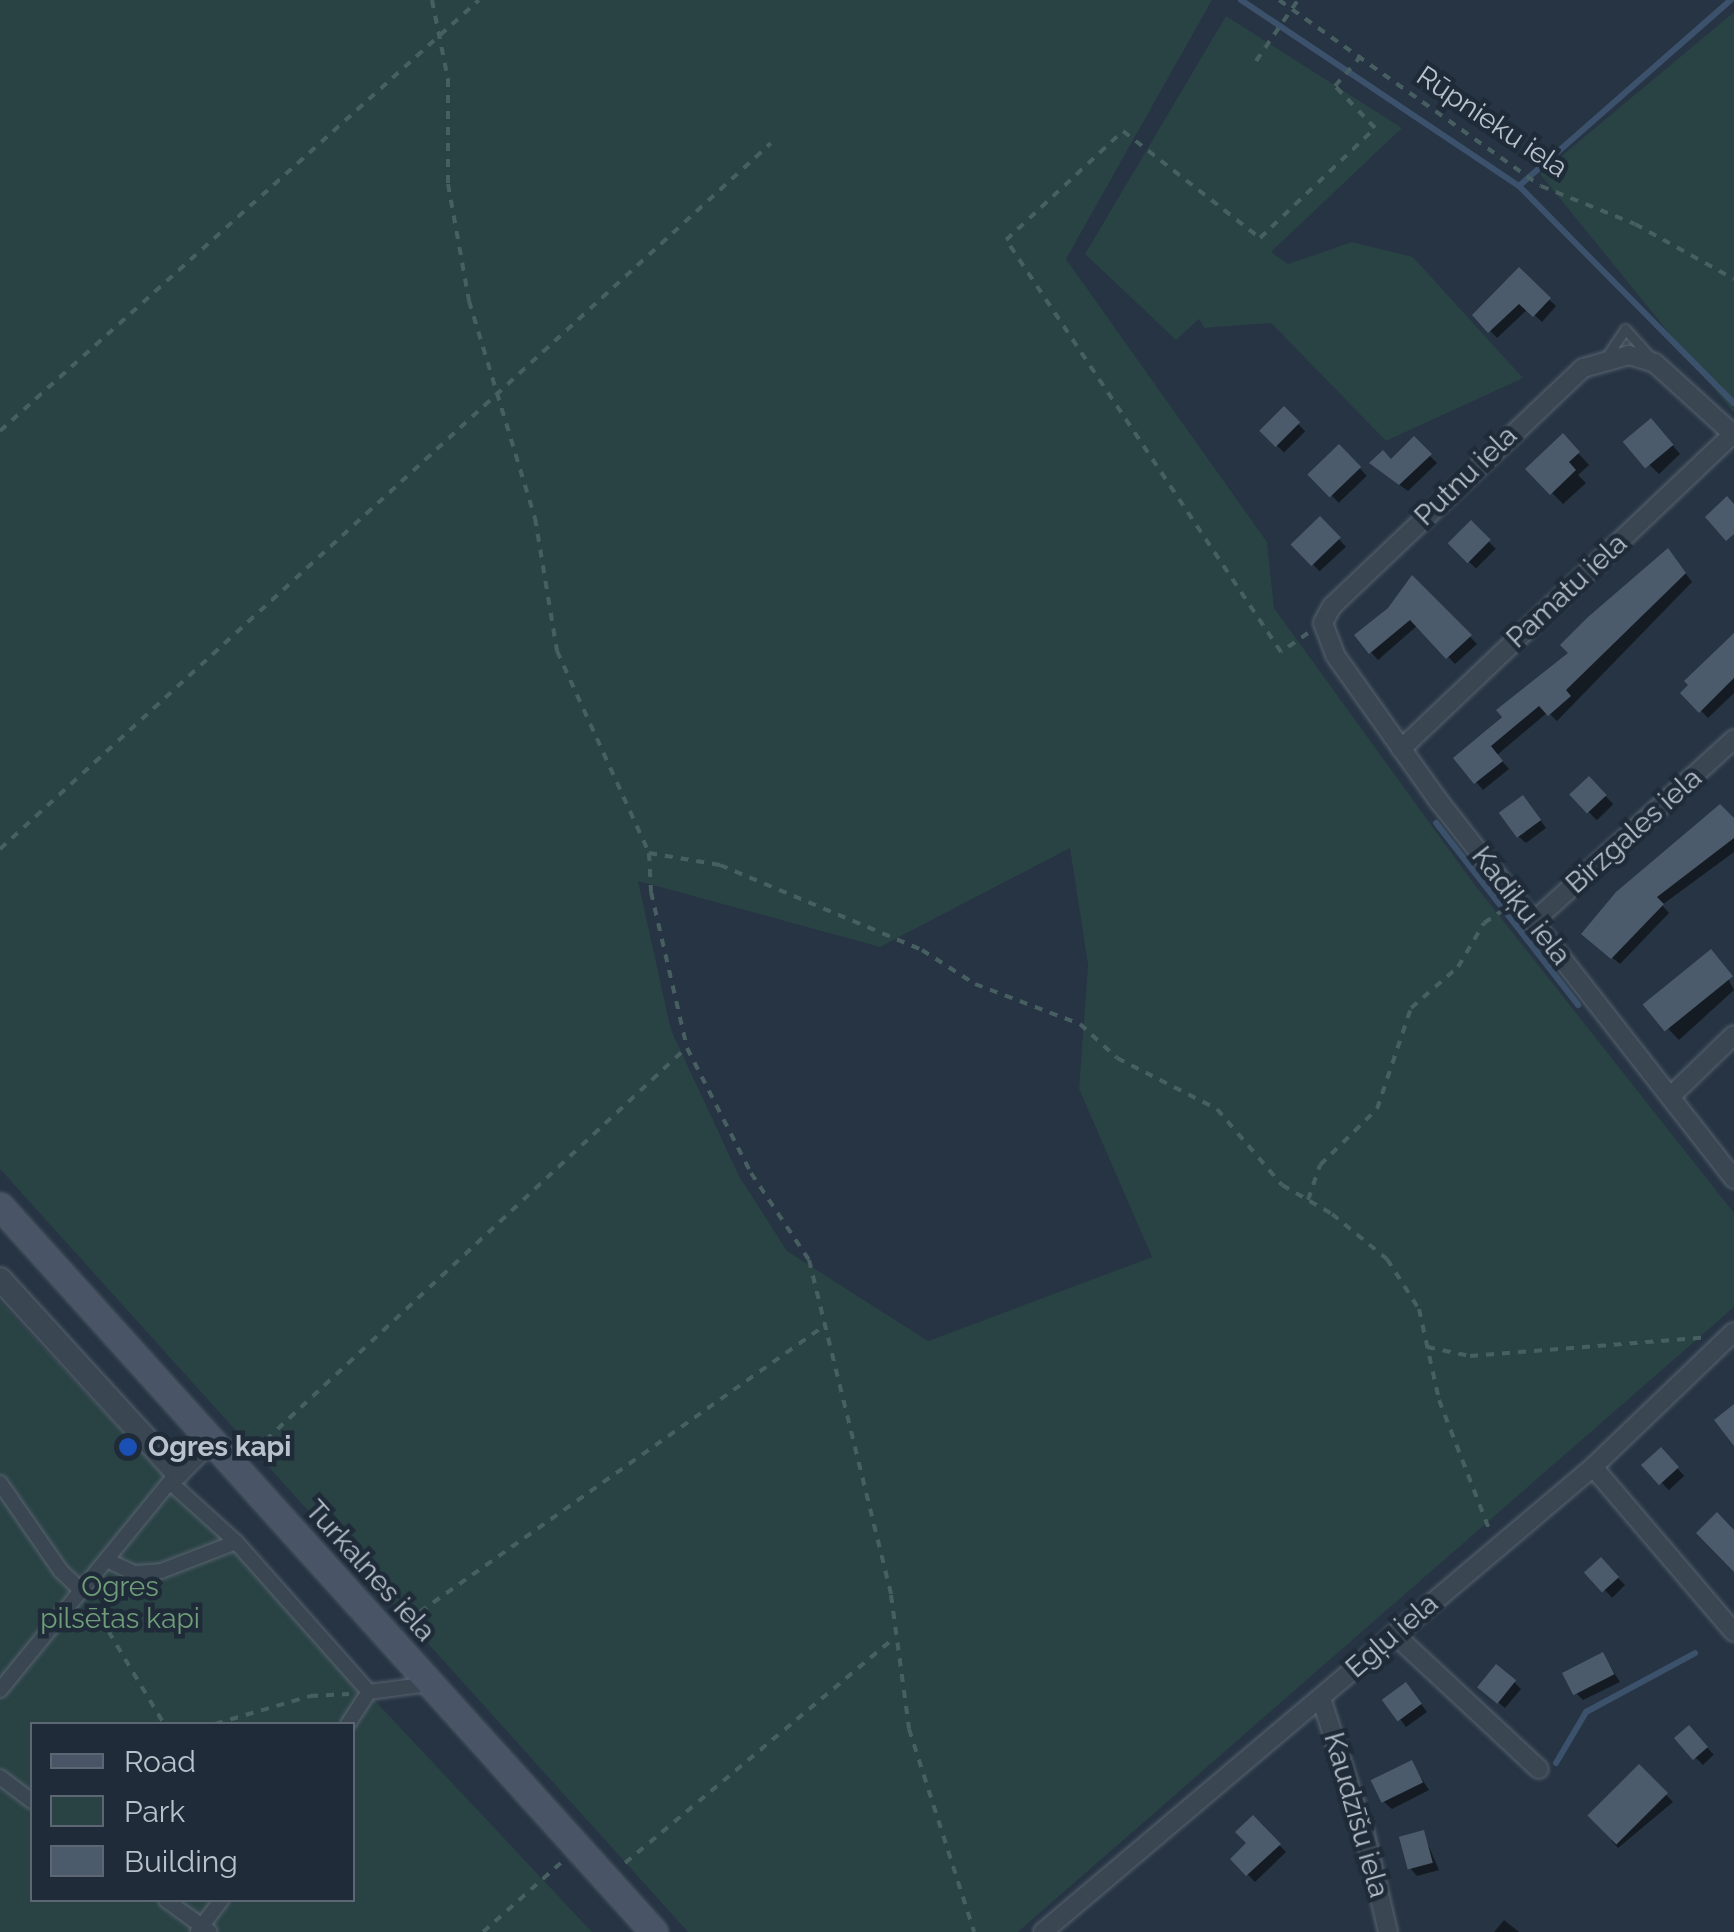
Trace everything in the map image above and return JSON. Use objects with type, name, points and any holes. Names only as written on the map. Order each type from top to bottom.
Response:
[{"type":"main road","name":"Turkalnes iela","points":[[0,1206],[654,1932]]},
{"type":"street","name":"Putnu iela","points":[[1323,623],[1332,606],[1559,386],[1605,359],[1629,356],[1655,364]]},
{"type":"street","points":[[1655,364],[1734,434]]},
{"type":"street","name":"Pamatu iela","points":[[1401,749],[1734,434]]},
{"type":"street","name":"Kadiķu iela","points":[[1323,623],[1335,654],[1401,749],[1734,1178]]},
{"type":"street","name":"Birzgales iela","points":[[1533,922],[1734,739]]},
{"type":"street","points":[[1670,1096],[1734,1035]]},
{"type":"street","points":[[4,1288],[369,1692]]},
{"type":"street","name":"Egļu iela","points":[[1043,1932],[1593,1467],[1732,1334]]},
{"type":"street","points":[[0,1690],[174,1478],[211,1439]]},
{"type":"street","points":[[1593,1467],[1734,1632]]},
{"type":"street","points":[[2,1490],[82,1590]]},
{"type":"street","points":[[107,1560],[134,1573],[161,1571],[236,1542]]},
{"type":"street","points":[[1394,1634],[1539,1769]]},
{"type":"street","points":[[349,1722],[369,1692],[431,1684]]},
{"type":"street","name":"Kaudzīšu iela","points":[[1321,1698],[1365,1834],[1388,1932]]},
{"type":"street","points":[[0,1777],[30,1800]]},
{"type":"street","points":[[168,1902],[203,1930],[220,1902]]},
{"type":"lane","points":[[1605,359],[1625,328],[1655,364]]},
{"type":"path","points":[[432,0],[448,79],[448,184],[469,301],[536,518],[558,650],[649,852],[650,892],[686,1048],[751,1173],[809,1260],[896,1636],[913,1746],[974,1932]]},
{"type":"path","points":[[0,432],[479,0]]},
{"type":"path","name":"Rūpnieku iela","points":[[1279,0],[1542,186],[1635,224],[1734,278]]},
{"type":"path","points":[[1256,61],[1298,0]]},
{"type":"path","points":[[1323,623],[1281,652],[1006,240],[1123,131],[1260,238],[1376,128],[1334,86],[1361,56]]},
{"type":"path","points":[[0,849],[497,399],[772,143]]},
{"type":"path","points":[[649,852],[720,866],[804,898],[857,927],[922,950],[975,984],[1080,1024],[1117,1058],[1216,1109],[1282,1185],[1386,1258],[1419,1309],[1439,1400],[1496,1547]]},
{"type":"path","points":[[1308,1200],[1320,1165],[1377,1108],[1410,1008],[1458,967],[1484,923],[1496,916]]},
{"type":"path","points":[[254,1451],[686,1048]]},
{"type":"path","points":[[407,1620],[826,1325]]},
{"type":"path","points":[[1426,1347],[1470,1356],[1732,1334]]},
{"type":"path","points":[[82,1590],[163,1722]]},
{"type":"path","points":[[626,1863],[896,1636]]},
{"type":"path","points":[[222,1722],[310,1696],[369,1692]]},
{"type":"path","points":[[482,1932],[578,1846]]},
{"type":"green space","points":[[0,0],[1212,0],[1066,259],[1267,542],[1274,608],[1471,880],[1734,1213],[1734,1307],[1018,1932],[688,1932],[0,1169]],"holes":[[[1070,848],[1088,965],[1079,1089],[1152,1257],[928,1341],[787,1251],[739,1176],[671,1030],[638,881],[880,947]]]},
{"type":"green space","points":[[1734,12],[1734,413],[1540,174]]},
{"type":"green space","points":[[1226,16],[1402,128],[1271,252],[1288,264],[1352,242],[1413,257],[1523,378],[1386,441],[1271,323],[1204,328],[1199,319],[1176,340],[1085,254]]},
{"type":"green space","name":"Ogres pilsētas kapi","points":[[0,1301],[592,1932],[0,1932]]},
{"type":"building","points":[[1519,267],[1551,298],[1533,317],[1519,304],[1488,333],[1472,315]]},
{"type":"building","points":[[1284,406],[1300,422],[1276,447],[1259,431]]},
{"type":"building","points":[[1651,418],[1673,445],[1645,469],[1623,442]]},
{"type":"building","points":[[1563,433],[1580,452],[1569,462],[1576,470],[1550,495],[1525,469]]},
{"type":"building","points":[[1414,436],[1432,454],[1399,485],[1369,463],[1383,450],[1391,459]]},
{"type":"building","points":[[1339,444],[1361,467],[1330,498],[1307,475]]},
{"type":"building","points":[[1727,496],[1734,504],[1734,534],[1726,541],[1705,517]]},
{"type":"building","points":[[1320,516],[1341,538],[1311,566],[1291,544]]},
{"type":"building","points":[[1471,520],[1491,540],[1467,563],[1448,543]]},
{"type":"building","points":[[1668,548],[1686,573],[1566,690],[1571,696],[1548,716],[1539,706],[1491,746],[1503,761],[1474,784],[1453,758],[1502,717],[1496,710],[1568,653],[1560,645],[1588,617]]},
{"type":"building","points":[[1412,575],[1472,635],[1446,659],[1410,620],[1369,654],[1354,635],[1388,608]]},
{"type":"building","points":[[1734,633],[1734,678],[1699,713],[1680,693],[1688,685],[1684,681]]},
{"type":"building","points":[[1589,776],[1607,795],[1587,813],[1569,794]]},
{"type":"building","points":[[1523,795],[1541,820],[1517,838],[1499,813]]},
{"type":"building","points":[[1720,804],[1734,818],[1734,838],[1657,897],[1664,904],[1611,959],[1581,934],[1616,892]]},
{"type":"building","points":[[1711,949],[1733,976],[1665,1032],[1643,1004]]},
{"type":"building","points":[[1734,1404],[1734,1446],[1714,1420]]},
{"type":"building","points":[[1661,1447],[1679,1467],[1659,1485],[1641,1465]]},
{"type":"building","points":[[1717,1512],[1734,1530],[1734,1572],[1696,1533]]},
{"type":"building","points":[[1601,1557],[1619,1577],[1602,1592],[1584,1572]]},
{"type":"building","points":[[1603,1652],[1614,1674],[1573,1695],[1562,1673]]},
{"type":"building","points":[[1496,1664],[1516,1680],[1497,1704],[1477,1687]]},
{"type":"building","points":[[1406,1682],[1422,1704],[1398,1721],[1382,1700]]},
{"type":"building","points":[[1689,1725],[1708,1747],[1693,1760],[1674,1738]]},
{"type":"building","points":[[1412,1760],[1423,1782],[1382,1803],[1371,1780]]},
{"type":"building","points":[[1639,1764],[1668,1793],[1616,1845],[1587,1816]]},
{"type":"building","points":[[1253,1815],[1281,1844],[1246,1876],[1230,1859],[1246,1843],[1235,1832]]},
{"type":"building","points":[[1424,1830],[1433,1863],[1408,1870],[1399,1837]]},
{"type":"waterway","points":[[1241,0],[1519,186],[1734,403]]},
{"type":"waterway","points":[[1519,186],[1731,0]]},
{"type":"waterway","points":[[1436,823],[1578,1005]]},
{"type":"waterway","points":[[1556,1763],[1586,1712],[1695,1653]]},
{"type":"place","name":"Ogres kapi","points":[[128,1447]]}]
